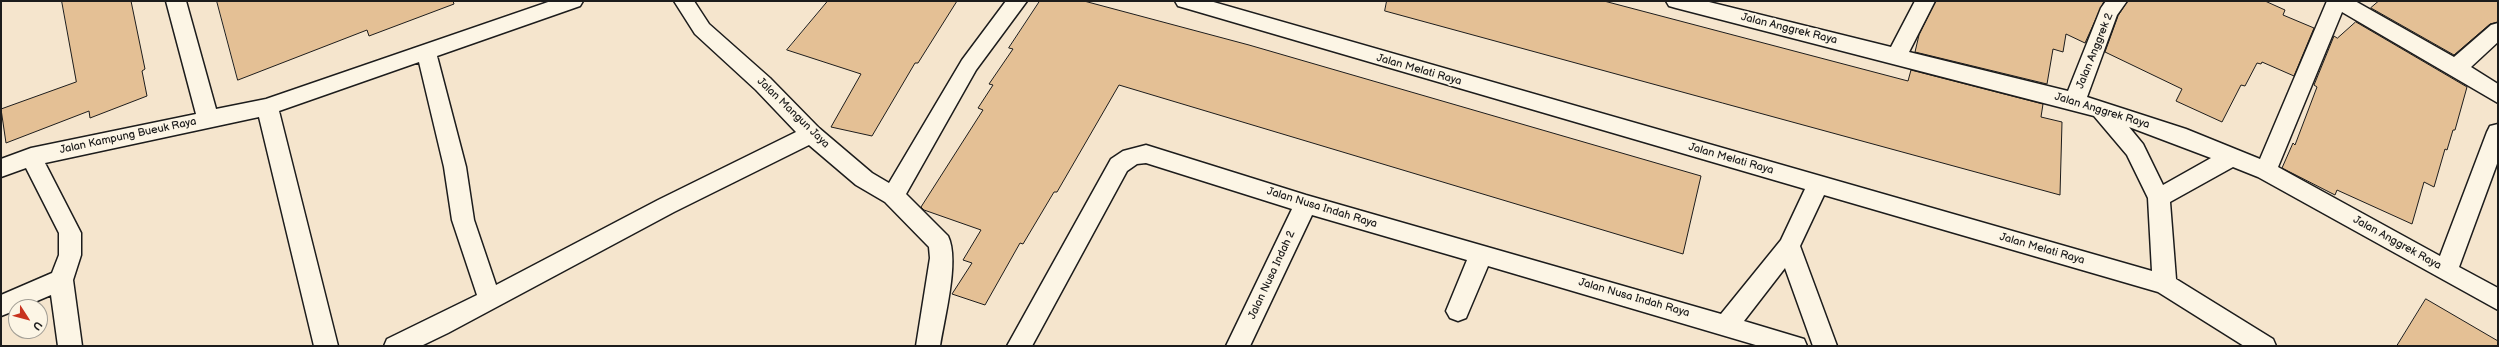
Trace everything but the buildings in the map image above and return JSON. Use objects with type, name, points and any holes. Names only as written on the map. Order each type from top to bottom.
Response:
[{"type":"street","name":"Jalan Kampung Bueuk Raya","points":[[1,168],[31,157],[208,118],[176,1]]},
{"type":"street","points":[[208,118],[267,107],[426,50],[572,1]]},
{"type":"street","name":"Jalan Mangun Jaya","points":[[684,1],[702,29],[763,84],[811,134],[864,179],[893,196],[940,242],[942,258],[928,346]]},
{"type":"street","points":[[893,196],[969,65],[1016,1]]},
{"type":"street","name":"Jalan Melati Raya","points":[[1184,1],[2165,284],[2264,346]]},
{"type":"street","name":"Jalan Anggrek Raya","points":[[1676,1],[1719,6],[1897,56],[2075,101],[2233,156],[2266,171],[2498,300]]},
{"type":"street","points":[[1897,56],[1925,1]]},
{"type":"street","name":"Jalan Anggrek 2","points":[[2075,101],[2108,13],[2117,1]]},
{"type":"street","points":[[2266,171],[2338,1],[2455,69],[2484,84],[2498,95]]},
{"type":"street","points":[[2455,69],[2498,30]]},
{"type":"street","points":[[426,50],[455,167],[463,220],[490,300]]},
{"type":"street","points":[[267,107],[326,346]]},
{"type":"street","points":[[2102,110],[2135,150],[2159,198],[2165,284]]},
{"type":"street","points":[[2446,271],[2498,132]]},
{"type":"street","points":[[396,346],[490,300],[666,206],[811,134]]},
{"type":"street","name":"Jalan Nusa Indah Raya","points":[[1019,346],[1119,165],[1131,157],[1146,154],[1306,204],[1795,346]]},
{"type":"street","points":[[2159,198],[2233,156]]},
{"type":"street","points":[[31,157],[70,233],[70,255],[61,280],[70,346]]},
{"type":"street","points":[[1726,325],[1789,246],[1818,184]]},
{"type":"street","name":"Jalan Nusa Indah 2","points":[[1238,346],[1306,204]]},
{"type":"street","points":[[1789,246],[1825,346]]},
{"type":"street","points":[[1458,311],[1481,254]]},
{"type":"street","points":[[1,306],[61,280]]}]
